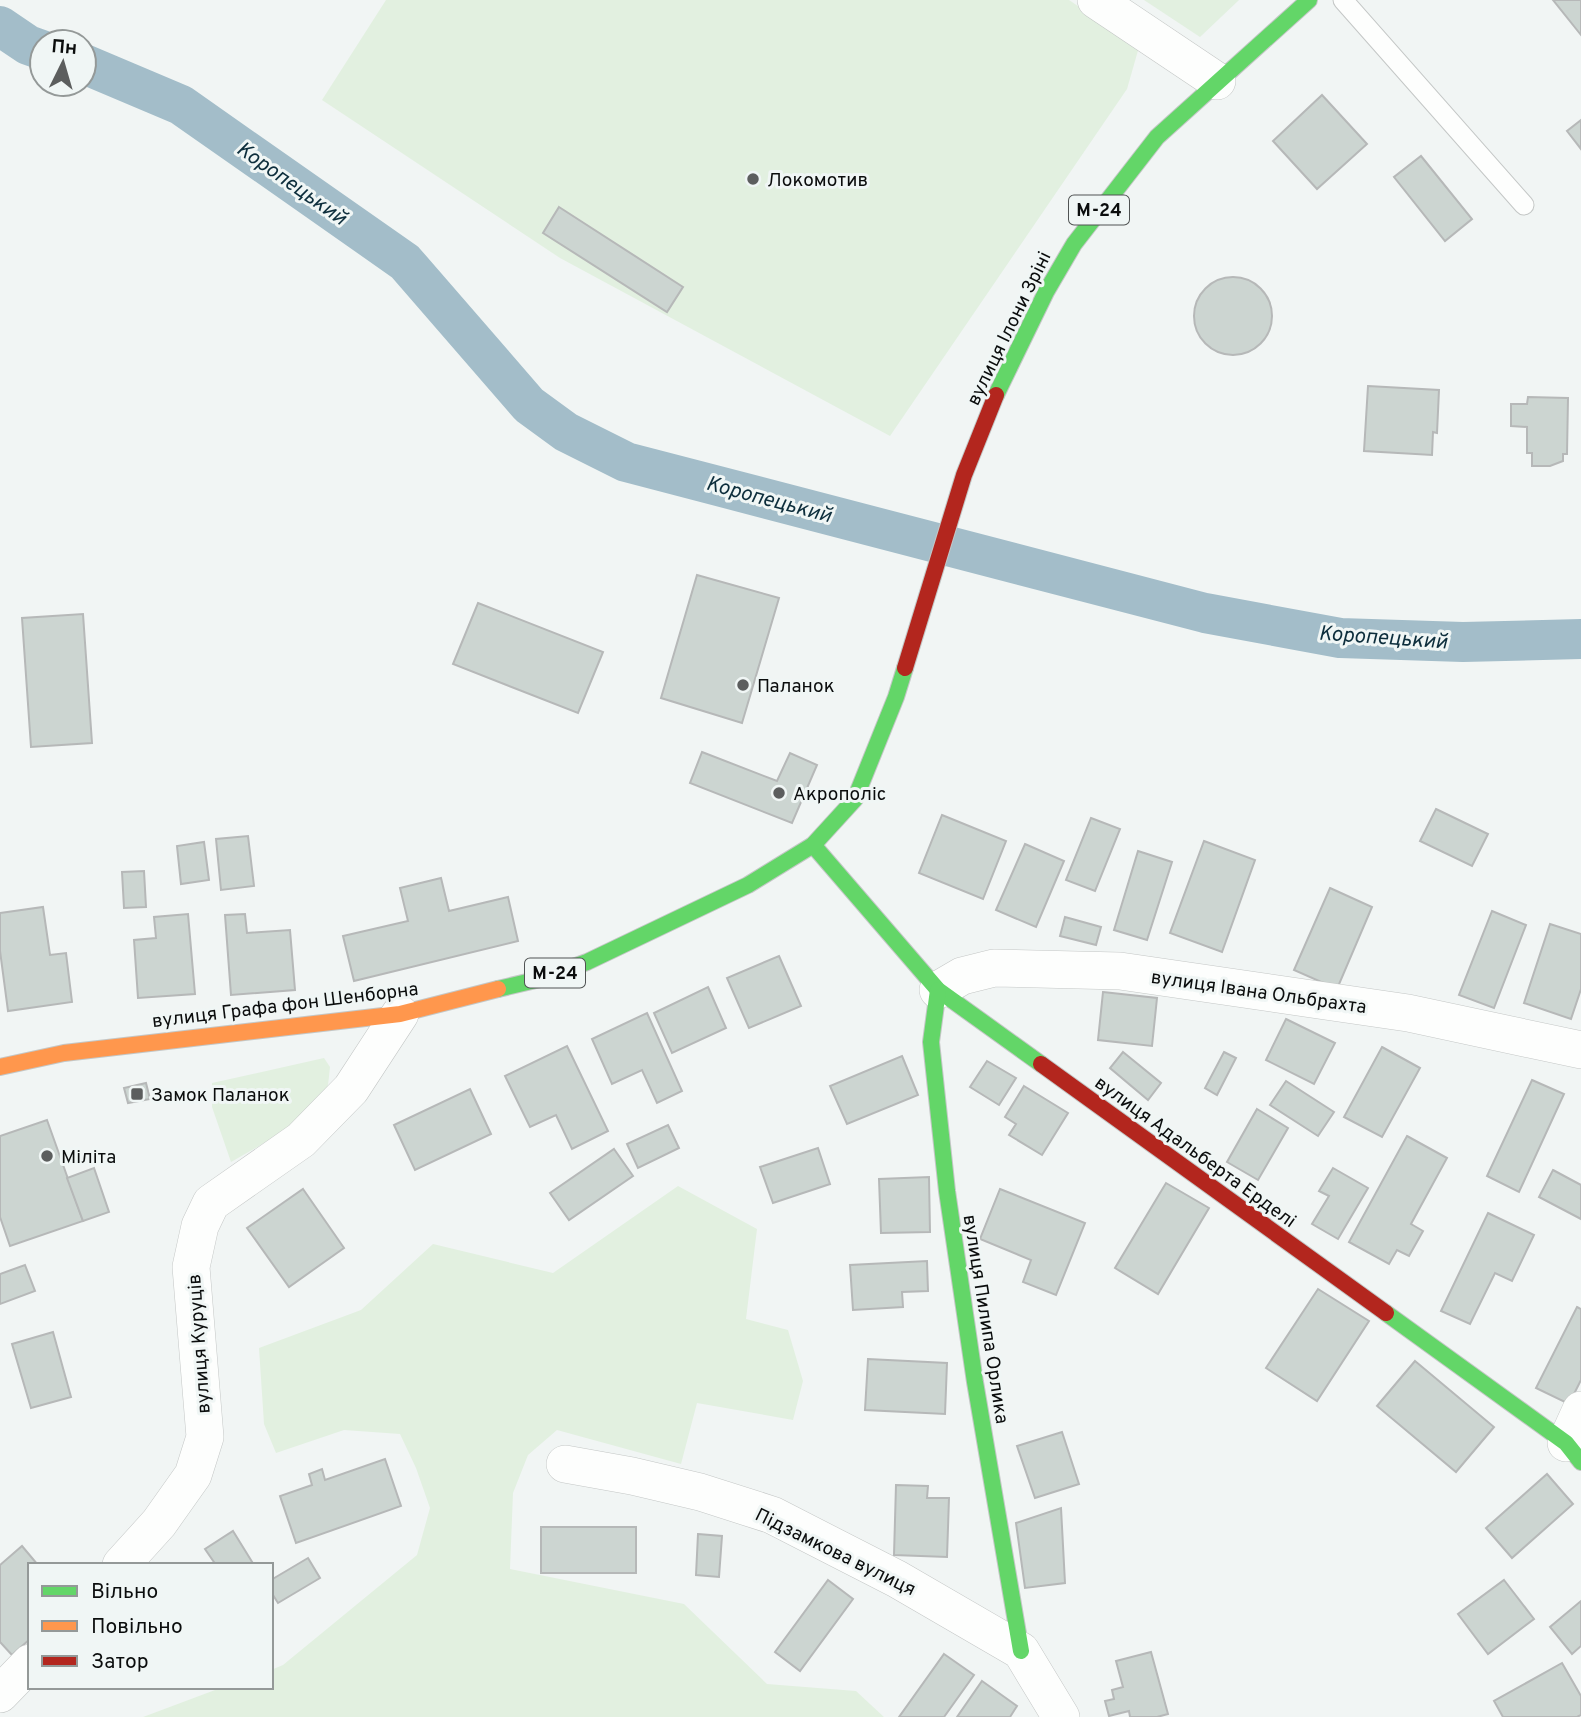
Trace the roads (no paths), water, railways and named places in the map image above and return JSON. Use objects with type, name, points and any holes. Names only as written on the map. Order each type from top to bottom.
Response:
[{"type":"main road","name":"вулиця Ілони Зріні","points":[[926,598],[964,475],[1002,379],[1046,292],[1074,244],[1157,137],[1309,0]]},
{"type":"main road","name":"вулиця Графа фон Шенборна","points":[[0,1067],[64,1053],[400,1014],[540,979],[587,962],[748,885],[813,845],[855,799],[896,697],[926,598]]},
{"type":"main road","name":"вулиця Адальберта Ерделі","points":[[813,845],[938,990],[1573,1453]]},
{"type":"main road","name":"вулиця Пилипа Орлика","points":[[938,990],[931,1042],[947,1191],[975,1382],[1021,1651]]},
{"type":"street","points":[[1096,0],[1217,82]]},
{"type":"street","name":"вулиця Івана Ольбрахта","points":[[938,990],[962,976],[994,968],[1120,971],[1408,1013],[1581,1050]]},
{"type":"street","name":"вулиця Куруців","points":[[123,1563],[159,1523],[193,1475],[205,1437],[191,1267],[201,1226],[211,1203],[301,1140],[351,1089],[400,1014]]},
{"type":"street","points":[[1573,1453],[1581,1410]]},
{"type":"street","name":"Підзамкова вулиця","points":[[565,1464],[700,1492],[772,1515],[897,1579],[1021,1651],[1060,1717]]},
{"type":"street","points":[[0,1694],[28,1664]]},
{"type":"lane","points":[[1343,0],[1524,205]]},
{"type":"waterway","name":"Коропецький","points":[[0,26],[28,45]]},
{"type":"waterway","name":"Коропецький","points":[[98,70],[181,105],[405,262],[529,405],[566,432],[626,462],[1205,613],[1340,638],[1463,642],[1581,639]]},
{"type":"place","name":"Локомотив","points":[[753,179]]},
{"type":"place","name":"Паланок","points":[[743,685]]},
{"type":"place","name":"Акрополіс","points":[[779,793]]},
{"type":"place","name":"Замок Паланок","points":[[137,1094]]},
{"type":"place","name":"Міліта","points":[[47,1156]]}]
